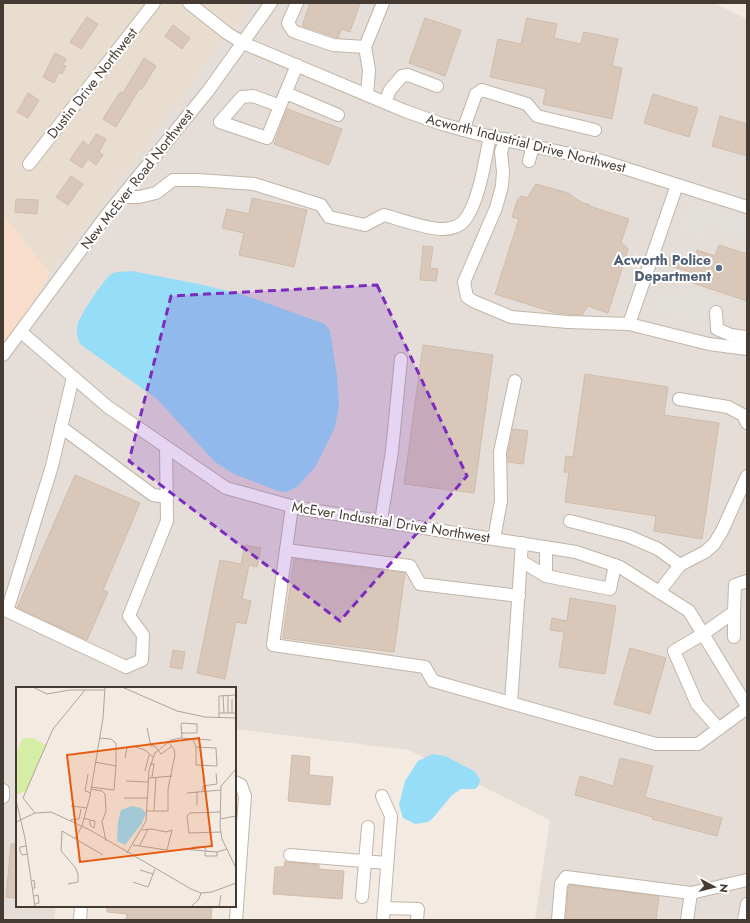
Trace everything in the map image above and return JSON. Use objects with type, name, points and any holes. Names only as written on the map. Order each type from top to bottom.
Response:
[{"type":"street","name":"Dustin Drive Northwest","points":[[29,164],[154,3]]},
{"type":"street","name":"Acworth Industrial Drive Northwest","points":[[189,3],[226,33],[243,43],[422,117],[463,130],[602,161],[747,207]]},
{"type":"street","name":"New McEver Road Northwest","points":[[3,355],[122,197],[208,91],[271,3]]},
{"type":"street","points":[[297,3],[288,23],[293,31],[334,45],[366,48]]},
{"type":"street","points":[[367,95],[369,70],[366,48],[383,3]]},
{"type":"street","points":[[280,106],[253,96],[242,97],[220,122],[267,138],[297,65]]},
{"type":"street","points":[[385,102],[390,90],[402,76],[408,75],[437,86]]},
{"type":"street","points":[[463,130],[476,94],[482,90],[527,104],[537,116],[595,130]]},
{"type":"street","points":[[286,93],[338,115]]},
{"type":"street","points":[[122,197],[139,197],[156,193],[173,180],[198,180],[254,184],[321,205],[329,217],[365,225],[384,215],[434,228],[444,229],[463,223],[470,212],[481,176],[490,136]]},
{"type":"street","points":[[505,139],[501,152],[504,172],[502,186],[496,208],[464,282],[467,297],[511,317],[568,322],[629,324],[709,344],[747,350]]},
{"type":"street","points":[[529,162],[533,146]]},
{"type":"street","points":[[629,324],[677,185]]},
{"type":"street","points":[[709,344],[717,329],[716,312]]},
{"type":"street","points":[[717,329],[732,335],[745,337]]},
{"type":"street","name":"McEver Industrial Drive Northwest","points":[[21,332],[108,407],[226,488],[292,506],[576,552],[620,567],[689,611],[747,707]]},
{"type":"street","points":[[381,521],[392,451],[401,358]]},
{"type":"street","points":[[73,377],[52,466],[7,611],[126,667],[142,660],[143,635],[129,616],[167,521],[166,447]]},
{"type":"street","points":[[494,539],[501,502],[500,452],[515,382]]},
{"type":"street","points":[[679,398],[728,407],[743,415],[747,423]]},
{"type":"street","points":[[61,427],[153,495],[167,497]]},
{"type":"street","points":[[659,592],[680,565],[706,552],[714,544],[722,531],[747,476]]},
{"type":"street","points":[[292,506],[273,645],[425,667],[433,681],[656,744],[698,744],[747,707]]},
{"type":"street","points":[[570,521],[628,536],[658,548],[680,565]]},
{"type":"street","points":[[511,703],[522,561],[522,543]]},
{"type":"street","points":[[546,547],[546,576]]},
{"type":"street","points":[[286,550],[410,566],[420,584],[519,596]]},
{"type":"street","points":[[522,561],[546,576],[610,589],[615,565]]},
{"type":"street","points":[[734,638],[735,585],[747,581]]},
{"type":"street","points":[[719,729],[697,704],[674,651],[703,634],[734,612]]},
{"type":"street","points":[[236,782],[241,785],[245,796],[236,920]]},
{"type":"street","points":[[3,790],[3,797]]},
{"type":"street","points":[[382,796],[391,816],[383,914],[418,910],[417,920]]},
{"type":"street","points":[[362,897],[368,827]]},
{"type":"street","points":[[290,855],[387,863]]},
{"type":"street","points":[[558,920],[561,884],[566,877],[691,893],[747,880]]},
{"type":"street","points":[[687,920],[691,893]]},
{"type":"street","points":[[744,920],[747,904]]},
{"type":"street","points":[[80,920],[81,907]]},
{"type":"highlighted area","points":[[377,285],[467,476],[340,621],[129,461],[171,296]]},
{"type":"shaded area","points":[[3,3],[252,3],[50,274],[3,215]]},
{"type":"shaded area","points":[[252,3],[714,3],[747,19],[747,920],[535,920],[550,820],[409,750],[236,729],[236,687],[16,687],[16,907],[56,907],[54,920],[3,920],[3,351],[50,274]]},
{"type":"shaded area","points":[[691,203],[747,221],[747,236],[707,223],[702,236],[679,228],[683,215],[686,216]]},
{"type":"shaded area","points":[[3,215],[50,274],[3,351]]},
{"type":"shaded area","points":[[685,287],[725,300],[721,314],[708,310],[704,323],[656,308],[660,296],[680,302]]},
{"type":"water","points":[[132,271],[199,284],[244,295],[325,324],[330,331],[337,376],[339,405],[335,427],[316,466],[297,487],[287,492],[278,491],[234,474],[215,462],[157,399],[80,344],[77,334],[78,323],[88,304],[99,288],[113,273]]},
{"type":"water","points":[[433,754],[445,756],[474,771],[480,779],[479,785],[475,789],[461,789],[452,795],[432,819],[428,822],[415,824],[403,818],[399,805],[405,781],[418,761]]},
{"type":"building","points":[[310,3],[360,3],[350,32],[341,29],[338,38],[302,26]]},
{"type":"building","points":[[87,17],[98,24],[81,49],[70,42]]},
{"type":"building","points":[[425,18],[461,30],[445,76],[409,63]]},
{"type":"building","points":[[527,18],[557,24],[554,38],[581,44],[584,32],[618,39],[612,66],[622,68],[612,119],[543,104],[546,89],[490,77],[498,39],[521,44]]},
{"type":"building","points":[[173,25],[190,38],[182,49],[165,36]]},
{"type":"building","points":[[55,53],[66,59],[63,65],[66,66],[62,74],[59,72],[54,83],[43,77]]},
{"type":"building","points":[[144,58],[156,66],[142,89],[140,88],[116,127],[103,119],[120,92],[123,93]]},
{"type":"building","points":[[28,93],[39,100],[28,118],[17,112]]},
{"type":"building","points":[[653,94],[698,108],[689,137],[644,123]]},
{"type":"building","points":[[287,109],[342,129],[329,165],[274,144]]},
{"type":"building","points":[[720,116],[747,124],[747,156],[712,146]]},
{"type":"building","points":[[96,134],[106,139],[99,152],[103,155],[96,165],[88,159],[82,168],[70,160],[83,141],[89,146]]},
{"type":"building","points":[[71,176],[83,184],[68,205],[56,197]]},
{"type":"building","points":[[536,184],[568,193],[581,202],[590,205],[589,206],[629,219],[621,242],[628,249],[608,313],[588,306],[582,315],[556,313],[495,294],[519,219],[512,217],[517,201],[521,196],[527,198]]},
{"type":"building","points":[[252,198],[307,210],[294,267],[239,255],[244,233],[222,228],[227,209],[249,214]]},
{"type":"building","points":[[16,199],[38,200],[37,214],[15,212]]},
{"type":"building","name":"Acworth Police Department","points":[[719,245],[747,254],[747,301],[687,281],[690,272],[668,265],[671,255],[693,262],[697,250],[715,256]]},
{"type":"building","points":[[423,246],[433,247],[430,268],[438,269],[436,281],[420,280]]},
{"type":"building","points":[[423,345],[493,355],[474,493],[404,484]]},
{"type":"building","points":[[585,374],[668,387],[664,415],[719,423],[702,539],[654,531],[656,516],[565,502],[569,472],[564,472],[566,456],[573,457]]},
{"type":"building","points":[[513,429],[528,431],[523,464],[508,462],[508,453]]},
{"type":"building","points":[[75,475],[140,503],[103,590],[108,592],[87,640],[17,608]]},
{"type":"building","points":[[245,545],[261,548],[257,567],[249,565],[242,599],[251,601],[246,624],[236,622],[225,679],[197,673],[220,560],[241,564]]},
{"type":"building","points":[[294,559],[405,573],[394,652],[283,638]]},
{"type":"building","points":[[570,598],[616,606],[605,674],[559,667],[564,632],[550,630],[552,618],[567,621]]},
{"type":"building","points":[[630,648],[666,658],[650,714],[614,704]]},
{"type":"building","points":[[173,650],[185,652],[182,669],[170,667]]},
{"type":"building","points":[[292,755],[310,757],[309,775],[333,777],[330,805],[288,801]]},
{"type":"building","points":[[620,758],[653,766],[645,797],[722,818],[717,836],[652,819],[653,817],[575,795],[580,776],[613,786]]},
{"type":"building","points":[[11,844],[16,844],[16,898],[6,897]]},
{"type":"building","points":[[285,861],[319,865],[319,869],[344,871],[342,899],[273,894],[275,867],[284,867]]},
{"type":"building","points":[[570,885],[659,896],[656,920],[566,920],[568,887]]},
{"type":"building","points":[[107,907],[212,907],[211,920],[126,920],[127,914],[107,912]]},
{"type":"place","name":"Acworth Police Department","points":[[719,268]]}]
